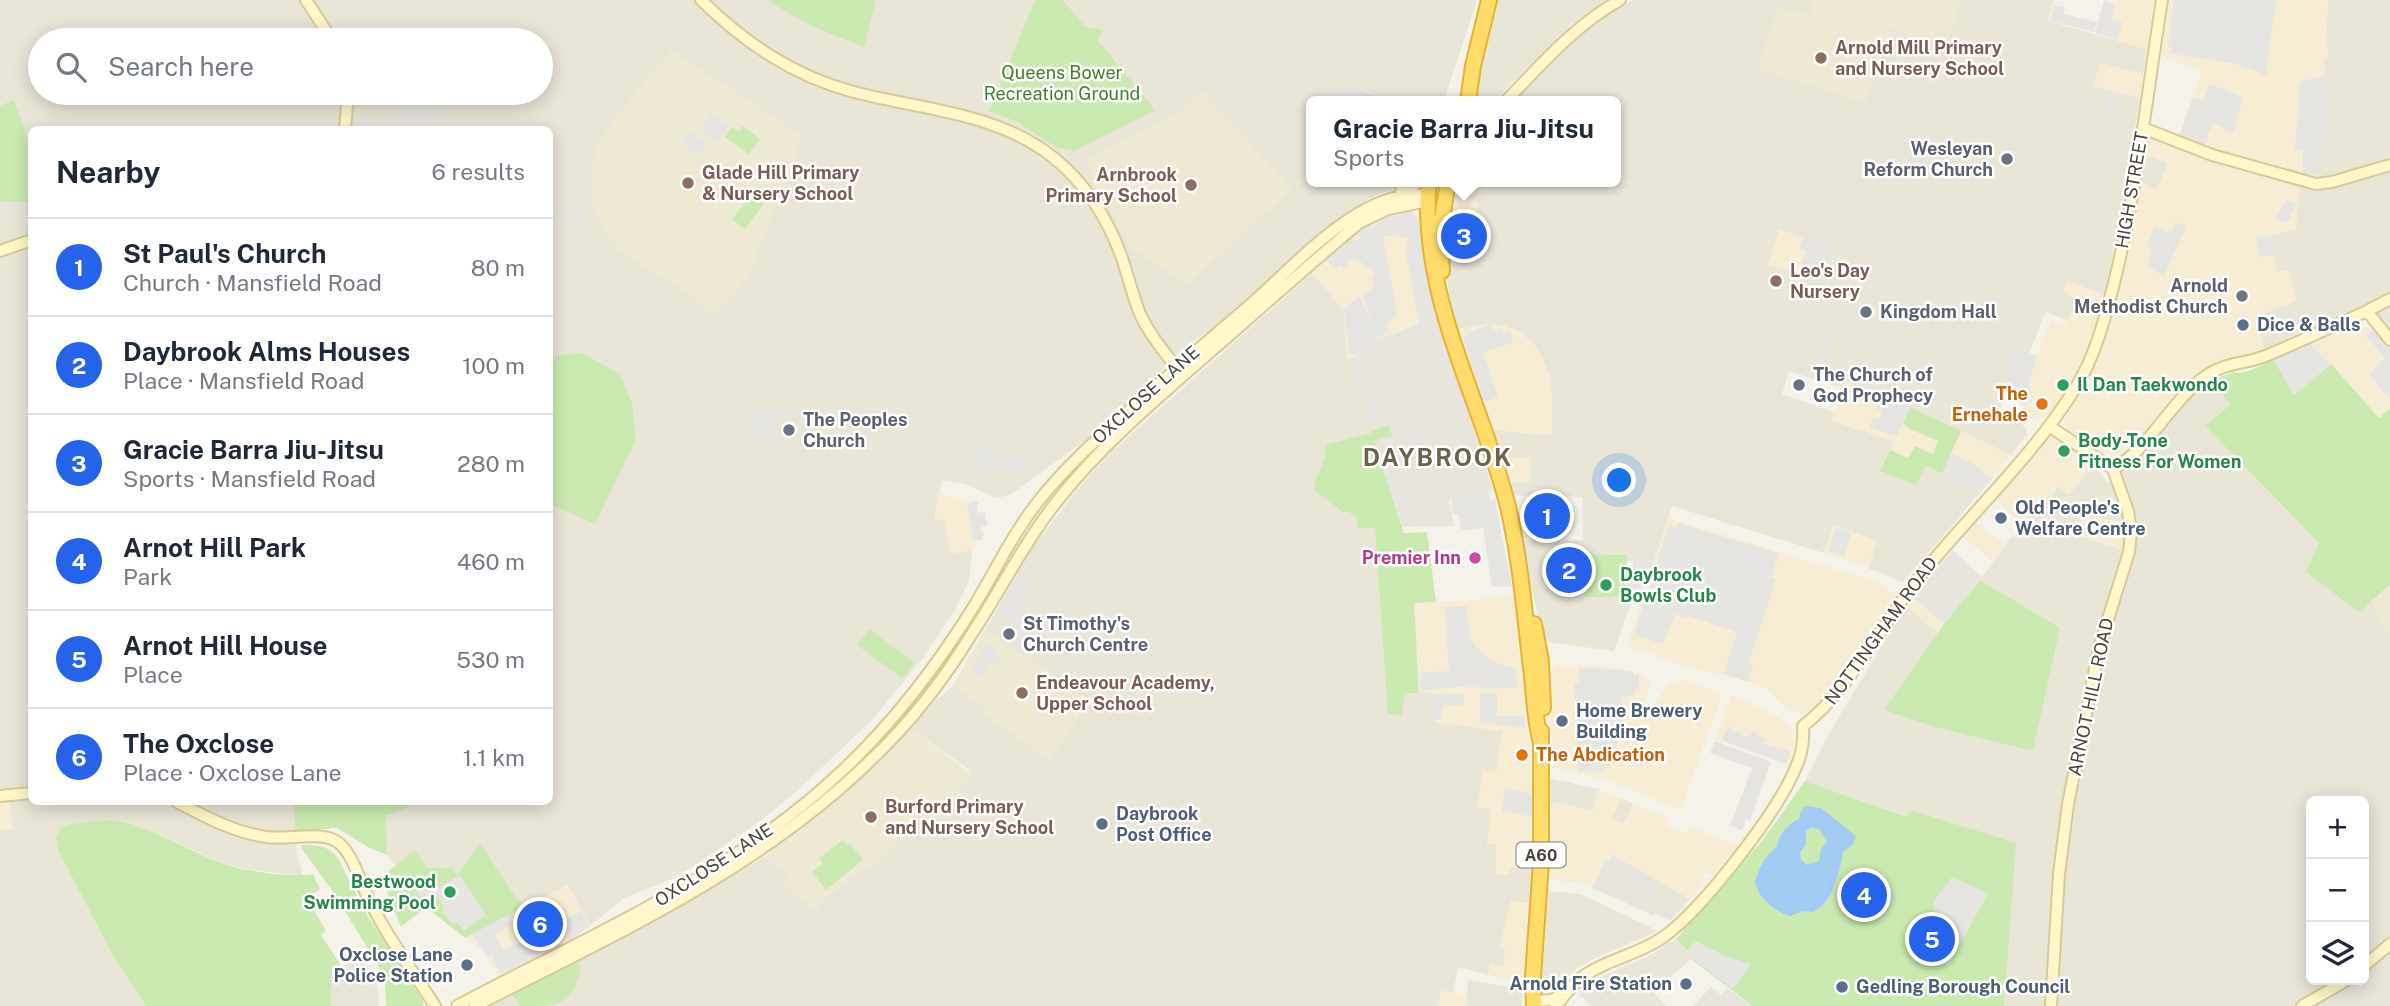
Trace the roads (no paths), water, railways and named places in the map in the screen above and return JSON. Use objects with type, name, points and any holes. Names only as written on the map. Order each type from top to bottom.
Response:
[{"type":"highway","points":[[1469,96],[1489,0]]},
{"type":"highway","points":[[1460,96],[1473,66]]},
{"type":"highway","name":"A60","points":[[1445,311],[1441,223],[1447,187]]},
{"type":"highway","points":[[1424,196],[1441,223]]},
{"type":"highway","name":"A60","points":[[1424,196],[1437,285],[1498,471],[1511,522],[1520,576],[1535,716],[1540,739],[1541,863],[1534,1003]]},
{"type":"street","points":[[306,0],[324,28]]},
{"type":"street","points":[[701,0],[742,37],[764,53],[801,73],[853,92],[990,123],[1028,140],[1054,158],[1089,195],[1106,222],[1140,312],[1156,341],[1180,372]]},
{"type":"street","points":[[1511,96],[1588,19],[1620,0]]},
{"type":"street","name":"HIGH STREET","points":[[2082,375],[2106,312],[2121,254],[2162,0]]},
{"type":"street","points":[[345,126],[347,105]]},
{"type":"street","points":[[2143,128],[2212,155],[2323,184],[2390,165]]},
{"type":"street","name":"OXCLOSE LANE","points":[[475,1006],[650,916],[745,862],[852,778],[895,736],[936,686],[974,632],[1036,530],[1063,494],[1112,439],[1180,372],[1339,227],[1370,208],[1400,196],[1424,196]]},
{"type":"street","name":"OXCLOSE LANE","points":[[457,1006],[646,909],[743,850],[842,772],[893,718],[930,671],[976,604],[1014,536],[1049,488],[1100,436],[1359,223],[1424,196]]},
{"type":"street","points":[[0,251],[28,241]]},
{"type":"street","points":[[2049,426],[2113,469],[2148,439],[2190,389],[2214,371],[2232,363],[2266,356],[2390,299]]},
{"type":"street","points":[[2367,311],[2390,340]]},
{"type":"street","name":"NOTTINGHAM ROAD","points":[[1556,1006],[1583,976],[1657,942],[1699,903],[1747,844],[1788,784],[1802,750],[1803,726],[1818,715],[1832,698],[1906,593],[1939,552],[2049,426],[2082,375]]},
{"type":"street","name":"ARNOT HILL ROAD","points":[[2051,1006],[2059,874],[2072,782],[2099,648],[2131,542],[2129,511],[2113,469]]},
{"type":"street","points":[[1014,536],[1036,530]]},
{"type":"street","points":[[930,671],[936,686]]},
{"type":"street","points":[[0,796],[28,793]]},
{"type":"street","points":[[183,805],[238,831],[278,839],[333,839],[346,850],[395,946],[435,1006]]},
{"type":"street","points":[[2369,962],[2390,944]]},
{"type":"street","points":[[2302,1006],[2338,985]]},
{"type":"street","name":"NOTTINGHAM ROAD","points":[[1534,1003],[1552,1000],[1567,991]]},
{"type":"water","points":[[1805,806],[1821,808],[1856,836],[1853,844],[1843,852],[1840,869],[1826,901],[1813,912],[1803,911],[1790,916],[1768,903],[1755,882],[1766,858],[1777,847],[1784,830],[1799,819]],"holes":[[[1812,827],[1819,829],[1827,842],[1821,849],[1819,861],[1807,865],[1801,860],[1800,853],[1806,844],[1806,830]]]},
{"type":"place","name":"Arnold Mill Primary and Nursery School","points":[[1821,58]]},
{"type":"place","name":"Wesleyan Reform Church","points":[[2007,159]]},
{"type":"place","name":"Glade Hill Primary & Nursery School","points":[[688,183]]},
{"type":"place","name":"Arnbrook Primary School","points":[[1191,185]]},
{"type":"place","name":"Gracie Barra Jiu-Jitsu","points":[[1464,236]]},
{"type":"place","name":"Leo's Day Nursery","points":[[1776,281]]},
{"type":"place","name":"Arnold Methodist Church","points":[[2242,296]]},
{"type":"place","name":"Kingdom Hall","points":[[1866,312]]},
{"type":"place","name":"Dice & Balls","points":[[2243,325]]},
{"type":"place","name":"The Church of God Prophecy","points":[[1799,385]]},
{"type":"place","name":"Il Dan Taekwondo","points":[[2063,385]]},
{"type":"place","name":"The Ernehale","points":[[2042,404]]},
{"type":"place","name":"The Peoples Church","points":[[789,430]]},
{"type":"place","name":"Body-Tone Fitness For Women","points":[[2064,451]]},
{"type":"place","name":"St Paul's Church","points":[[1547,516]]},
{"type":"place","name":"Old People's Welfare Centre","points":[[2001,518]]},
{"type":"place","name":"Premier Inn","points":[[1475,558]]},
{"type":"place","name":"Daybrook Alms Houses","points":[[1569,570]]},
{"type":"place","name":"Daybrook Bowls Club","points":[[1606,585]]},
{"type":"place","name":"St Timothy's Church Centre","points":[[1009,634]]},
{"type":"place","name":"Endeavour Academy, Upper School","points":[[1022,693]]},
{"type":"place","name":"Home Brewery Building","points":[[1562,721]]},
{"type":"place","name":"The Abdication","points":[[1522,755]]},
{"type":"place","name":"Burford Primary and Nursery School","points":[[871,817]]},
{"type":"place","name":"Daybrook Post Office","points":[[1102,824]]},
{"type":"place","name":"Bestwood Swimming Pool","points":[[450,892]]},
{"type":"place","name":"Arnot Hill Park","points":[[1864,895]]},
{"type":"place","name":"The Oxclose","points":[[540,924]]},
{"type":"place","name":"Arnot Hill House","points":[[1932,939]]},
{"type":"place","name":"Oxclose Lane Police Station","points":[[467,965]]},
{"type":"place","name":"Arnold Fire Station","points":[[1686,984]]},
{"type":"place","name":"Gedling Borough Council","points":[[1842,987]]},
{"type":"district","name":"DAYBROOK","points":[[1438,458]]},
{"type":"park label","name":"Queens Bower Recreation Ground","points":[[1062,83]]}]
